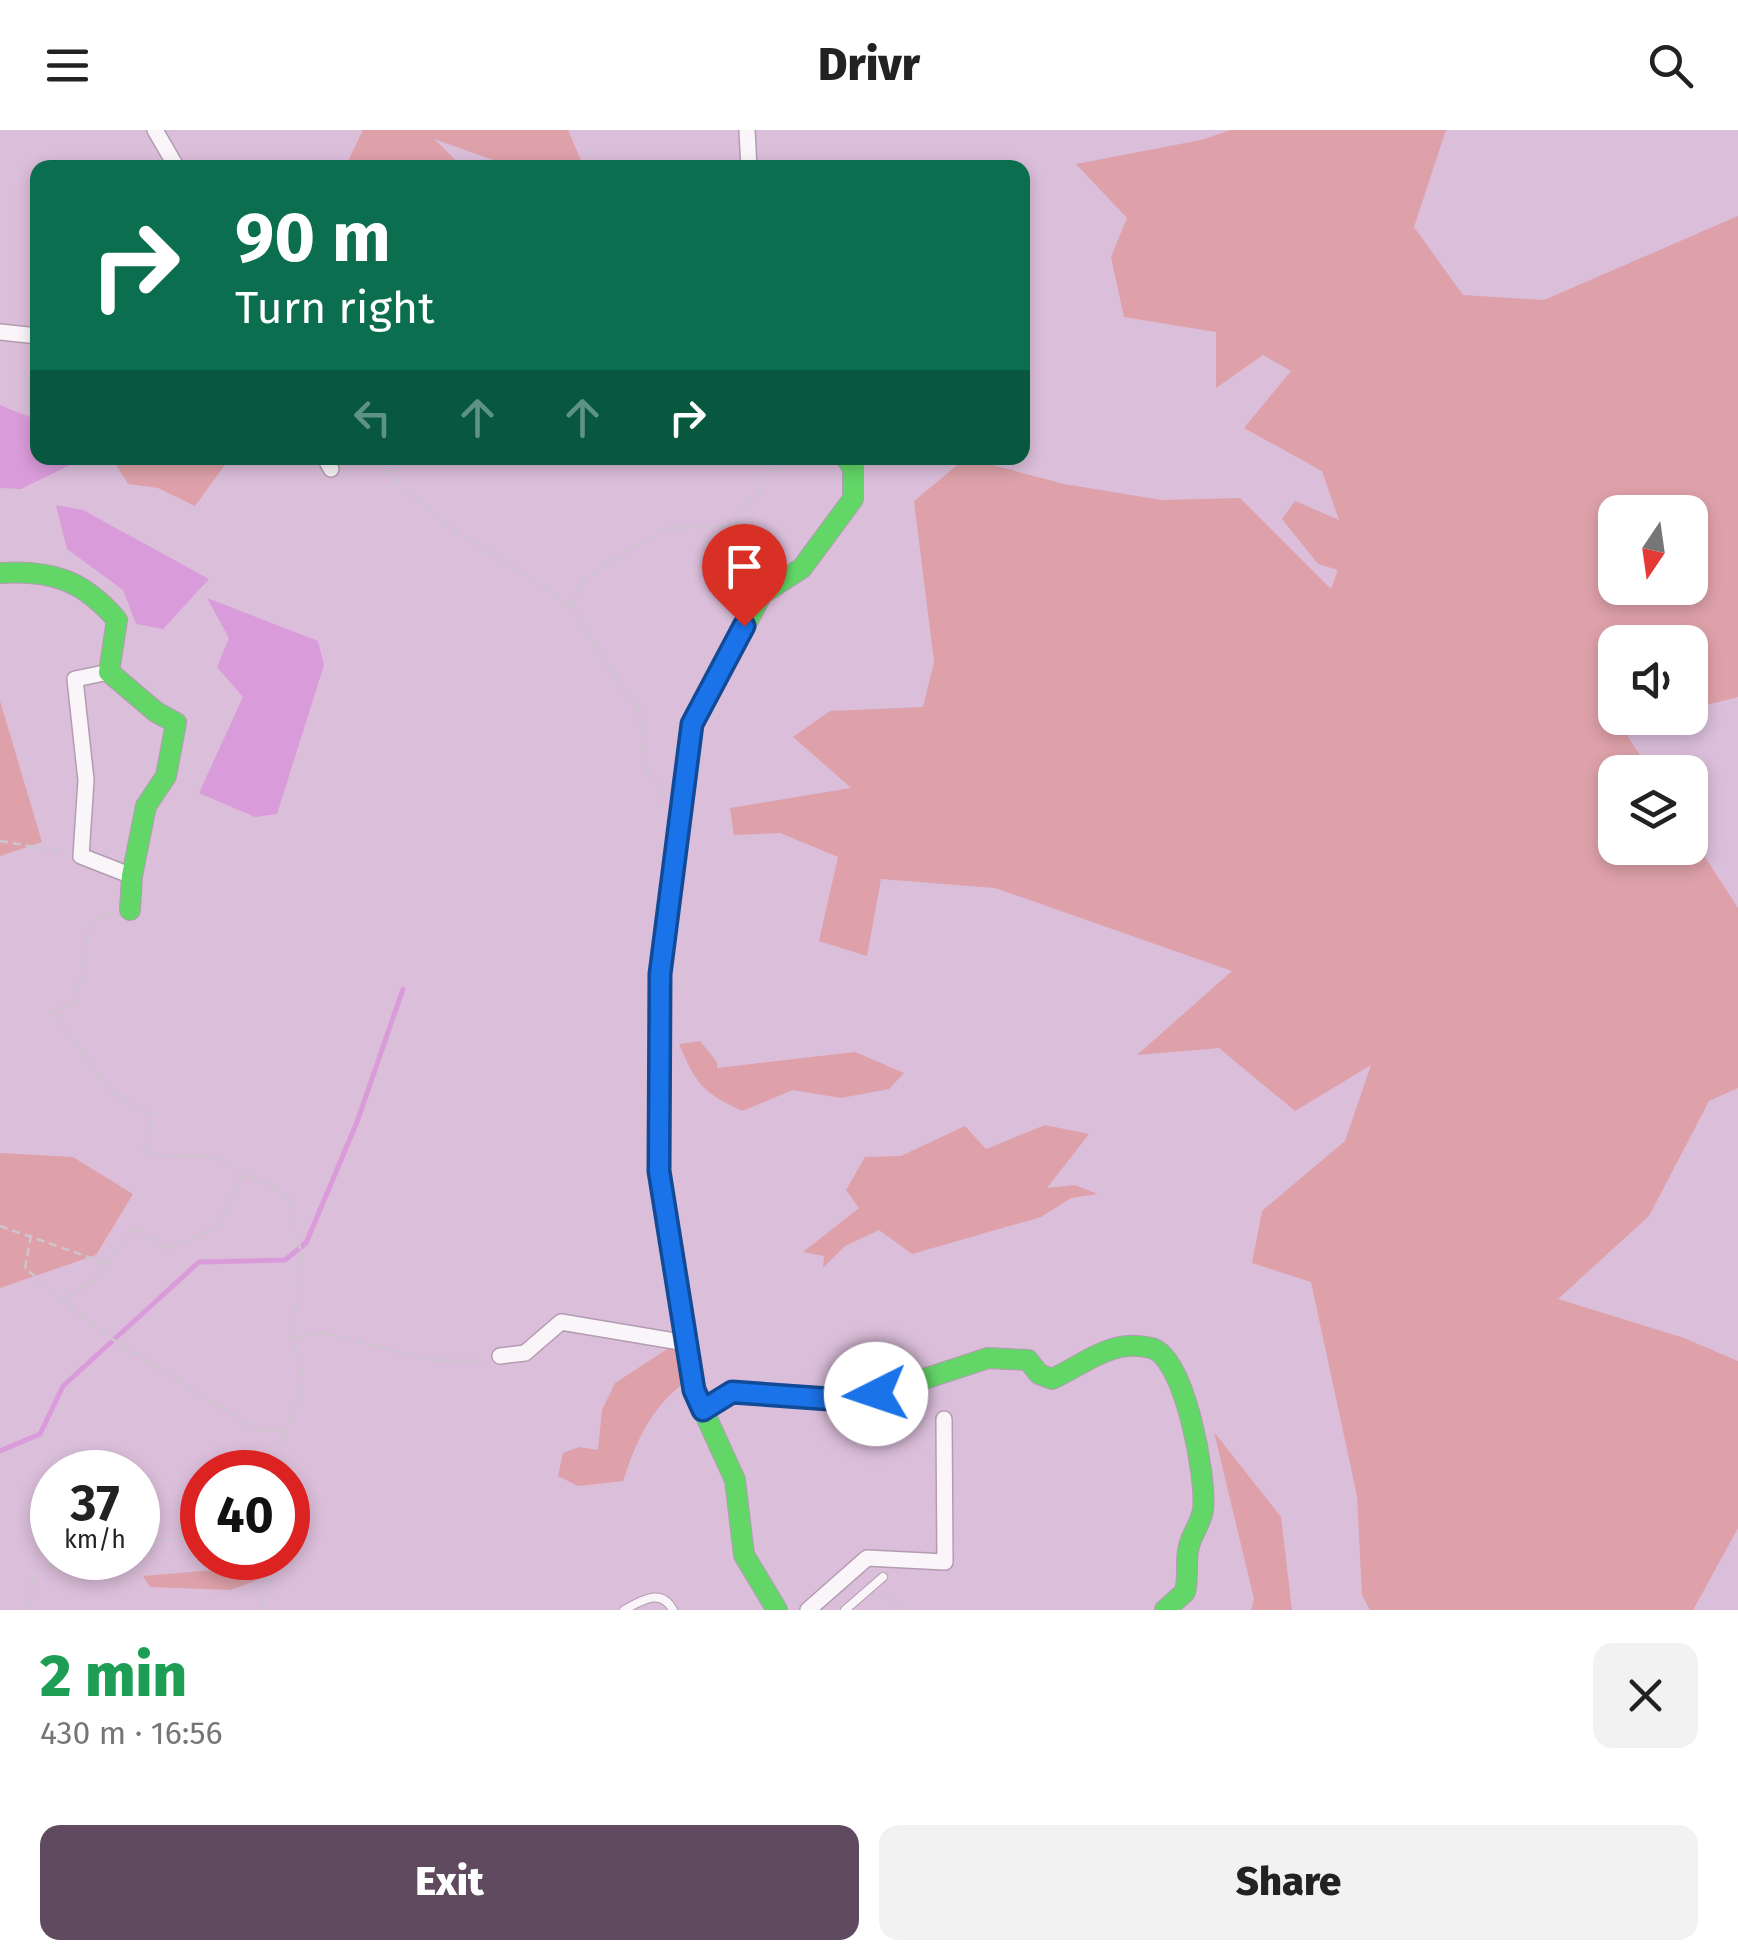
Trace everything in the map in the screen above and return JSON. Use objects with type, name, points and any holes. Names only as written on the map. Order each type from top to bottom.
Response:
[{"type":"street","points":[[155,130],[172,160]]},
{"type":"street","points":[[747,130],[749,160]]},
{"type":"street","points":[[0,332],[30,335]]},
{"type":"street","points":[[773,1608],[744,1555],[735,1480],[694,1390],[659,1171],[660,974],[692,724],[762,594],[802,568],[853,499],[851,465]]},
{"type":"street","points":[[0,573],[44,570],[93,590],[117,620],[109,672]]},
{"type":"street","points":[[109,672],[75,679],[86,780],[81,856],[132,876]]},
{"type":"street","points":[[109,672],[156,712],[176,723],[166,776],[146,806],[132,876],[130,910]]},
{"type":"street","points":[[500,1356],[525,1353],[560,1322],[686,1343]]},
{"type":"street","points":[[703,1410],[732,1392],[857,1401],[988,1358],[1028,1360],[1039,1374],[1052,1379],[1069,1373],[1083,1359],[1108,1352],[1142,1346],[1160,1350],[1170,1360],[1192,1422],[1203,1509],[1188,1551],[1190,1580],[1180,1600],[1165,1610]]},
{"type":"street","points":[[808,1610],[867,1558],[945,1562],[944,1419]]},
{"type":"lane","points":[[845,1610],[883,1576]]},
{"type":"lane","points":[[624,1610],[658,1597],[669,1602],[672,1610]]},
{"type":"path","points":[[384,465],[452,528],[573,607],[612,674],[639,707],[646,769],[662,789],[664,822],[678,837]]},
{"type":"path","points":[[573,607],[580,583],[664,528],[733,527],[776,465]]},
{"type":"path","points":[[0,841],[81,856]]},
{"type":"path","points":[[130,910],[101,915],[88,930],[76,1003],[51,1012],[111,1092],[153,1115],[143,1150],[157,1156],[210,1156],[288,1196],[302,1257],[291,1338],[301,1364],[302,1389],[286,1430],[284,1450]]},
{"type":"path","points":[[65,1298],[94,1280],[135,1226],[164,1250],[217,1228],[243,1176]]},
{"type":"path","points":[[0,1226],[107,1263]]},
{"type":"path","points":[[31,1235],[25,1268],[106,1335],[258,1430],[286,1430]]},
{"type":"path","points":[[291,1338],[320,1332],[431,1360],[486,1361],[500,1356]]},
{"type":"path","points":[[30,1610],[33,1580]]},
{"type":"path","points":[[262,1610],[269,1580]]},
{"type":"path","points":[[874,1587],[901,1610]]},
{"type":"shaded area","points":[[363,130],[568,130],[581,160],[493,160],[434,139],[456,160],[348,160]]},
{"type":"shaded area","points":[[1231,130],[1446,130],[1414,227],[1463,295],[1544,300],[1738,216],[1738,697],[1708,704],[1708,625],[1598,625],[1598,735],[1627,735],[1640,755],[1598,755],[1598,865],[1708,865],[1708,862],[1738,908],[1738,1088],[1709,1101],[1649,1216],[1558,1299],[1684,1338],[1738,1361],[1738,1528],[1693,1610],[1370,1610],[1362,1595],[1357,1496],[1311,1282],[1252,1263],[1262,1211],[1345,1141],[1371,1065],[1295,1111],[1219,1048],[1137,1055],[1232,971],[995,888],[881,879],[867,956],[819,941],[838,857],[780,833],[734,835],[730,808],[851,788],[793,737],[830,711],[923,707],[934,662],[914,501],[958,465],[992,465],[1064,484],[1161,500],[1240,498],[1331,589],[1338,570],[1318,564],[1282,519],[1295,501],[1339,520],[1322,471],[1244,428],[1291,371],[1263,355],[1216,388],[1216,332],[1124,317],[1111,257],[1127,218],[1076,164],[1201,140]]},
{"type":"shaded area","points":[[0,405],[30,417],[30,465],[70,465],[21,489],[0,488]]},
{"type":"shaded area","points":[[116,465],[225,465],[195,506],[158,488],[128,484]]},
{"type":"shaded area","points":[[56,505],[83,510],[209,579],[163,629],[136,624],[123,590],[67,549]]},
{"type":"shaded area","points":[[207,598],[318,641],[324,665],[277,814],[255,817],[199,793],[243,697],[217,667],[229,638]]},
{"type":"shaded area","points":[[0,701],[42,842],[0,856]]},
{"type":"shaded area","points":[[700,1041],[717,1062],[717,1068],[855,1052],[904,1073],[889,1089],[841,1098],[793,1090],[742,1111],[709,1092],[690,1069],[679,1044]]},
{"type":"shaded area","points":[[1045,1125],[1089,1134],[1047,1188],[1075,1185],[1098,1194],[1071,1198],[1041,1217],[912,1254],[879,1230],[845,1246],[823,1268],[824,1256],[803,1252],[859,1208],[846,1190],[865,1157],[901,1156],[965,1126],[986,1149]]},
{"type":"shaded area","points":[[0,1153],[73,1157],[133,1194],[96,1255],[0,1288]]},
{"type":"shaded area","points":[[699,1346],[700,1371],[671,1394],[651,1418],[623,1481],[578,1486],[558,1476],[563,1453],[579,1447],[598,1450],[602,1410],[615,1383],[669,1348]]},
{"type":"shaded area","points":[[1214,1432],[1281,1517],[1292,1610],[1251,1610],[1254,1599]]},
{"type":"shaded area","points":[[180,1573],[180,1580],[258,1580],[230,1590],[150,1587],[146,1580],[160,1580],[160,1575]]},
{"type":"waterway","points":[[0,1451],[40,1434],[63,1386],[199,1262],[285,1260],[306,1243],[357,1122],[403,989]]},
{"type":"traffic: fast","points":[[777,1610],[744,1555],[735,1480],[694,1390],[659,1171],[661,973],[692,724],[762,594],[802,568],[853,499],[851,465]]},
{"type":"traffic: fast","points":[[0,573],[51,576],[92,595],[117,620],[109,672],[156,712],[176,723],[166,776],[146,806],[132,876],[130,910]]},
{"type":"traffic: fast","points":[[703,1410],[732,1392],[857,1401],[988,1358],[1028,1360],[1039,1374],[1052,1379],[1111,1349],[1151,1348],[1163,1356],[1174,1372],[1183,1395],[1197,1447],[1203,1494],[1202,1515],[1188,1552],[1185,1592],[1165,1610]]},
{"type":"route","points":[[744,626],[692,724],[660,974],[659,1171],[694,1390],[703,1410],[732,1392],[857,1401],[876,1394]]}]
